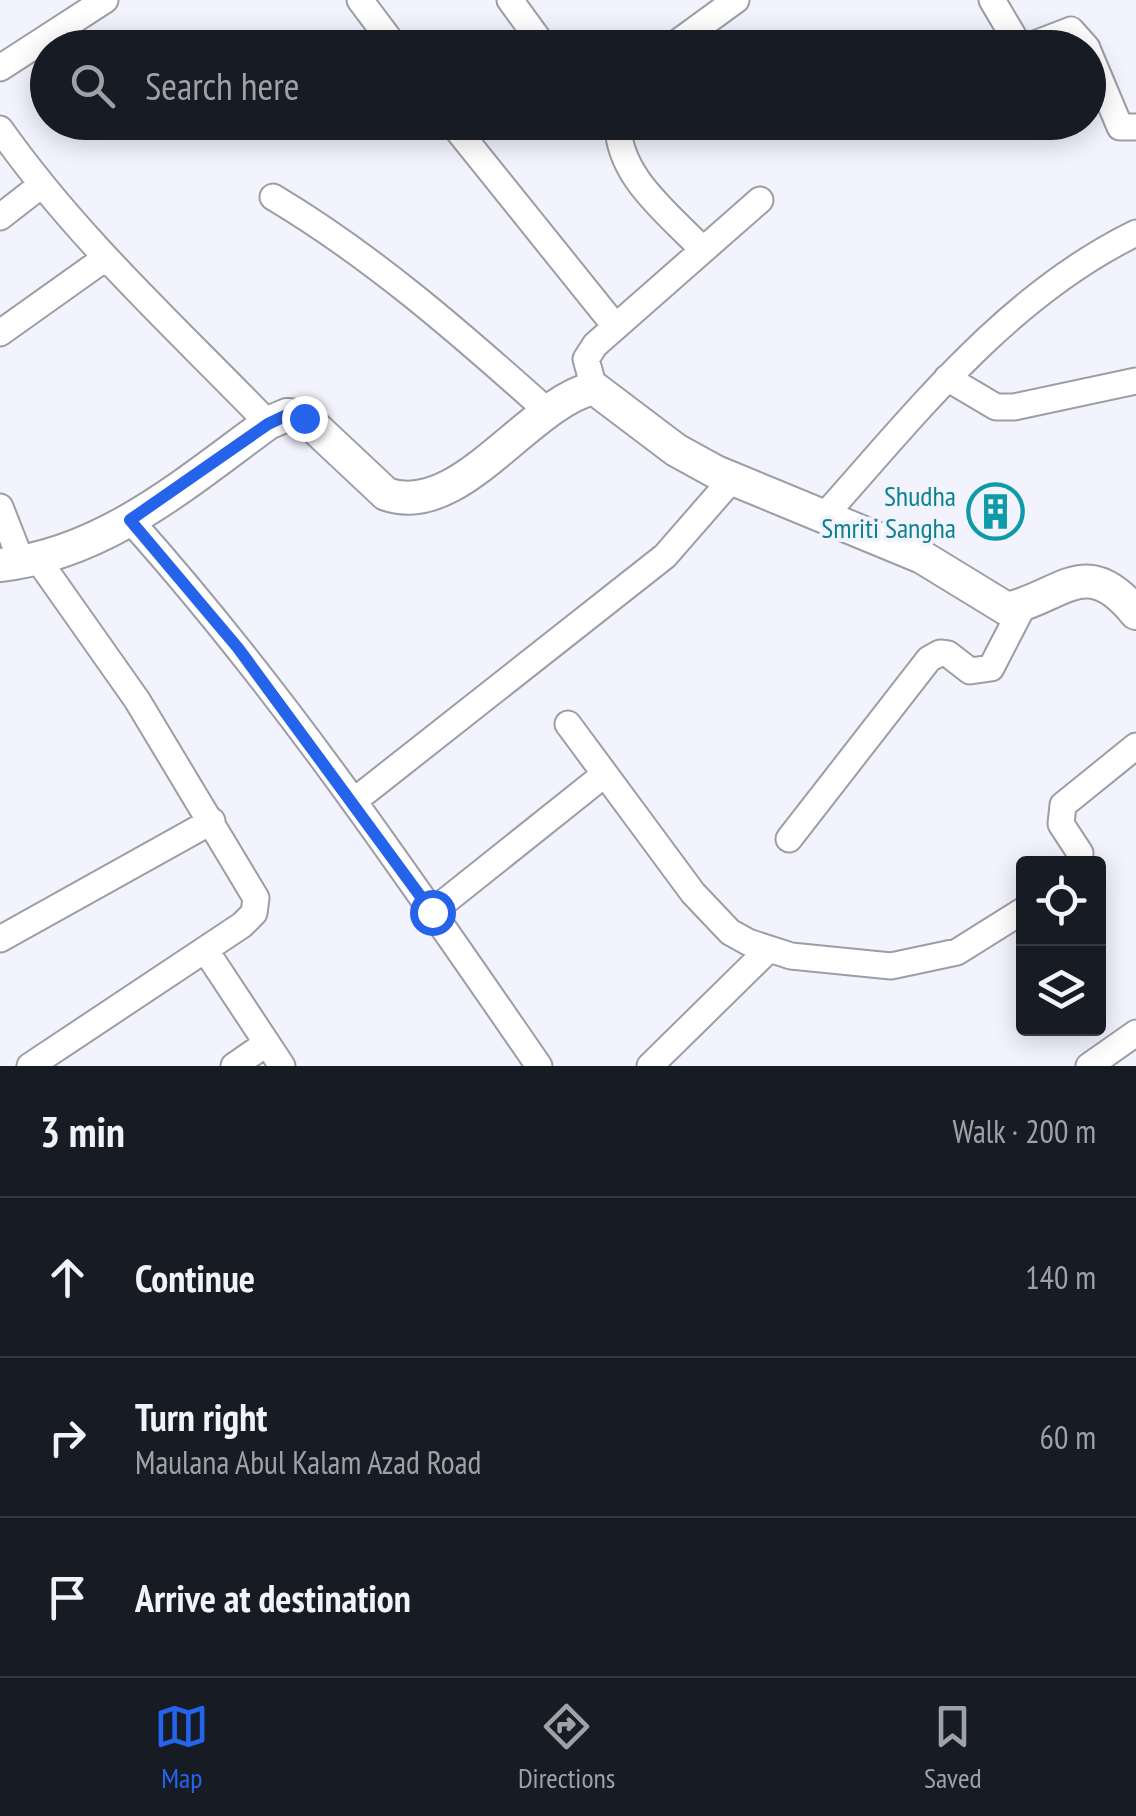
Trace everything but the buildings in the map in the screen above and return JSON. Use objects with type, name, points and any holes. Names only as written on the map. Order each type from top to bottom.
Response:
[{"type":"street","points":[[59,30],[106,0]]},
{"type":"street","points":[[360,0],[382,30]]},
{"type":"street","points":[[510,0],[532,30]]},
{"type":"street","points":[[695,30],[736,0]]},
{"type":"street","points":[[992,0],[1010,30]]},
{"type":"street","points":[[0,68],[30,49]]},
{"type":"street","points":[[1106,93],[1120,127],[1136,127]]},
{"type":"street","points":[[0,128],[40,186],[104,260],[268,424]]},
{"type":"street","points":[[466,140],[614,326]]},
{"type":"street","points":[[620,140],[630,172],[702,250]]},
{"type":"street","points":[[0,217],[40,186]]},
{"type":"street","points":[[273,198],[312,220],[446,321],[546,409]]},
{"type":"street","points":[[760,200],[614,326],[586,358],[594,388],[676,450],[940,566],[988,601],[1007,609],[1023,606],[1073,581],[1091,580],[1110,588],[1136,613]]},
{"type":"street","points":[[824,516],[947,378],[1041,293],[1079,264],[1136,233]]},
{"type":"street","points":[[0,333],[104,260]]},
{"type":"street","points":[[947,378],[996,407],[1014,408],[1136,381]]},
{"type":"street","points":[[20,563],[130,520],[268,424],[287,415],[304,418],[386,494],[401,500],[418,497],[481,468],[546,409],[569,394],[594,388]]},
{"type":"street","points":[[354,800],[650,568],[685,536],[733,478]]},
{"type":"street","points":[[0,506],[20,563],[138,700],[256,898],[254,913],[242,925],[30,1066]]},
{"type":"street","points":[[130,520],[206,607],[354,800],[539,1066]]},
{"type":"street","points":[[789,839],[929,660],[940,652],[970,671],[992,668],[1023,606]]},
{"type":"street","points":[[568,724],[712,915],[730,932],[768,950],[855,965],[892,966],[941,958],[1016,915]]},
{"type":"street","points":[[1080,856],[1059,815],[1071,799],[1136,746]]},
{"type":"street","points":[[432,912],[605,774]]},
{"type":"street","points":[[0,940],[212,821]]},
{"type":"street","points":[[650,1066],[768,950]]},
{"type":"street","points":[[206,951],[282,1066]]},
{"type":"street","points":[[1089,1066],[1136,1032]]},
{"type":"street","points":[[234,1066],[267,1043]]},
{"type":"place","name":"Shudha Smriti Sangha","points":[[995,512]]},
{"type":"route","points":[[304,418],[287,415],[268,424],[130,520],[238,648],[354,800],[432,912]]}]
